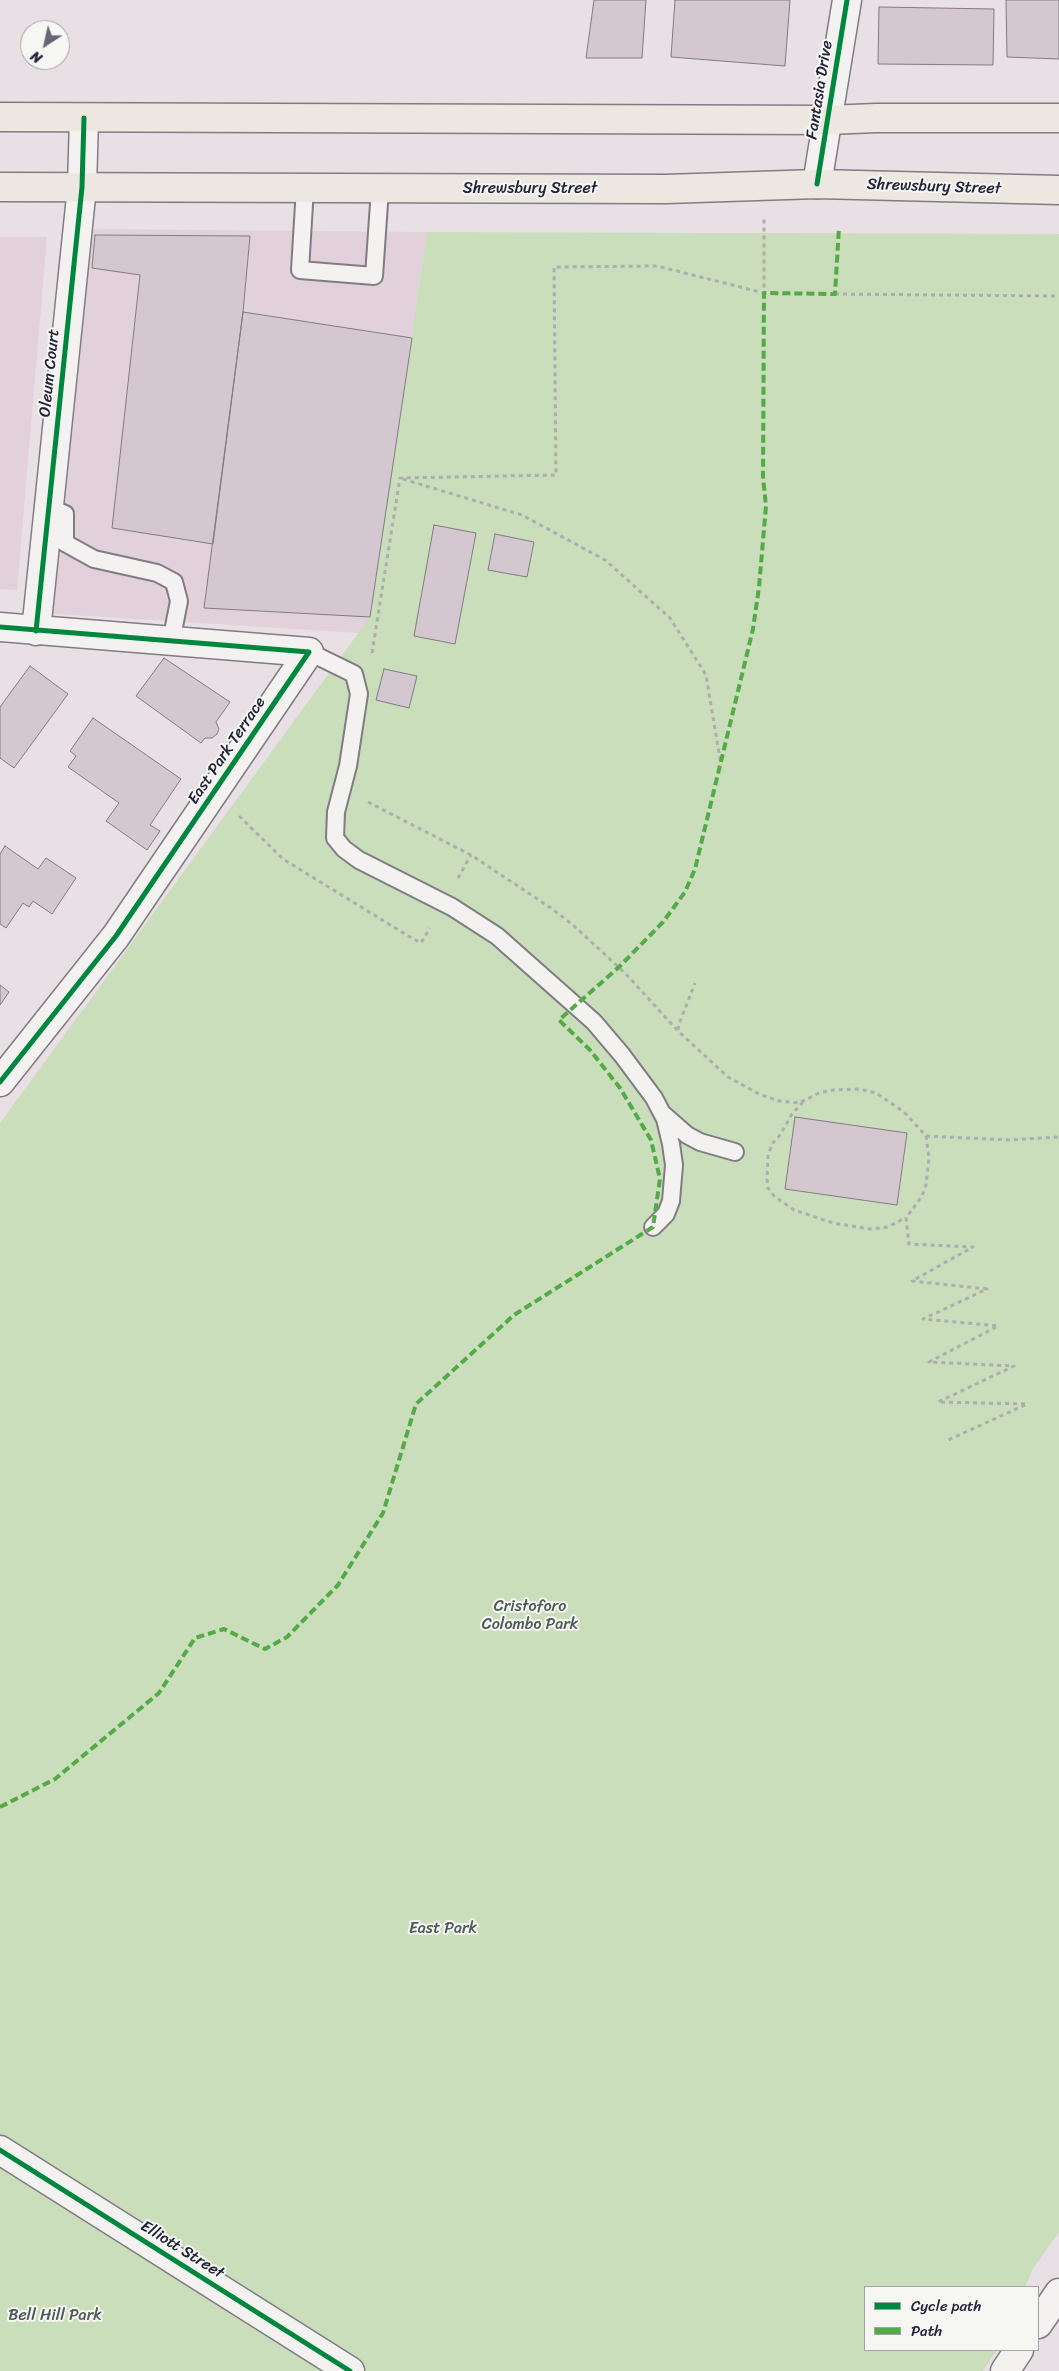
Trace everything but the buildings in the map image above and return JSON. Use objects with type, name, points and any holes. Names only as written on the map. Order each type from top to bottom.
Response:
[{"type":"main road","points":[[0,117],[828,120],[876,118],[1059,118]]},
{"type":"main road","name":"Shrewsbury Street","points":[[0,187],[666,189],[817,184],[1059,190]]},
{"type":"street","name":"Fantasia Drive","points":[[817,184],[847,0]]},
{"type":"street","name":"Oleum Court","points":[[36,631],[82,187],[84,118]]},
{"type":"street","points":[[0,627],[309,652]]},
{"type":"street","name":"East Park Terrace","points":[[0,1082],[116,936],[309,652]]},
{"type":"street","name":"Elliott Street","points":[[0,2150],[350,2371]]},
{"type":"street","points":[[1039,2323],[1059,2293]]},
{"type":"street","points":[[1005,2371],[1019,2351]]},
{"type":"lane","points":[[305,188],[300,270],[374,276],[380,189]]},
{"type":"lane","points":[[49,507],[65,514],[65,543],[94,559],[157,573],[174,582],[179,601],[171,642]]},
{"type":"lane","points":[[309,652],[354,674],[359,694],[348,766],[336,812],[335,838],[344,849],[359,860],[452,907],[518,952],[594,1022],[630,1066],[654,1098],[662,1113],[671,1144],[674,1181],[671,1201],[666,1214],[653,1227]]},
{"type":"lane","points":[[662,1113],[687,1135],[700,1142],[735,1152]]},
{"type":"path","points":[[400,478],[556,475],[554,267],[657,266],[764,293],[764,214]]},
{"type":"path","points":[[835,294],[1059,296]]},
{"type":"path","points":[[359,694],[370,661],[400,478]]},
{"type":"path","points":[[400,478],[522,515],[605,560],[648,598],[670,618],[706,675],[721,764]]},
{"type":"path","points":[[214,792],[283,859],[298,869],[421,943],[430,926]]},
{"type":"path","points":[[342,792],[368,803],[494,868],[573,925],[626,974],[678,1031],[728,1077],[759,1094],[779,1101],[799,1103],[806,1099],[819,1093],[833,1090],[859,1089],[876,1093],[904,1112],[926,1136],[929,1158],[926,1185],[922,1196],[906,1218],[888,1227],[870,1229],[822,1221],[794,1210],[768,1188],[767,1168],[772,1144],[780,1135],[792,1114],[806,1099]]},
{"type":"path","points":[[455,884],[471,855]]},
{"type":"path","points":[[678,1031],[695,983]]},
{"type":"path","points":[[926,1136],[1010,1140],[1059,1137]]},
{"type":"path","points":[[906,1218],[909,1244],[973,1247],[912,1280],[987,1289],[923,1319],[998,1326],[928,1362],[1014,1366],[938,1402],[1027,1404],[946,1441]]},
{"type":"shaded area","points":[[91,229],[427,232],[370,617],[359,633],[43,613]]},
{"type":"shaded area","points":[[0,237],[47,237],[17,590],[0,589]]},
{"type":"green space","name":"Cristoforo Colombo Park","points":[[427,232],[1059,234],[1059,2232],[1032,2270],[1025,2286],[864,2286],[864,2351],[996,2351],[983,2371],[0,2371],[0,1123],[370,617]]},
{"type":"marked path","points":[[0,1807],[55,1779],[159,1693],[195,1638],[224,1629],[265,1649],[287,1637],[338,1585],[383,1513],[416,1404],[514,1315],[653,1227],[660,1179],[651,1140],[620,1088],[590,1050],[559,1020],[619,967],[663,922],[685,892],[695,869],[753,629],[759,587],[766,506],[763,477],[764,293],[835,294],[839,227]]},
{"type":"cycle path","points":[[817,184],[847,0]]},
{"type":"cycle path","points":[[36,631],[82,187],[84,118]]},
{"type":"cycle path","points":[[0,627],[309,652],[116,936],[0,1082]]},
{"type":"cycle path","points":[[0,2150],[350,2371]]},
{"type":"park label","name":"East Park","points":[[443,1929]]},
{"type":"park label","name":"Bell Hill Park","points":[[55,2316]]}]
